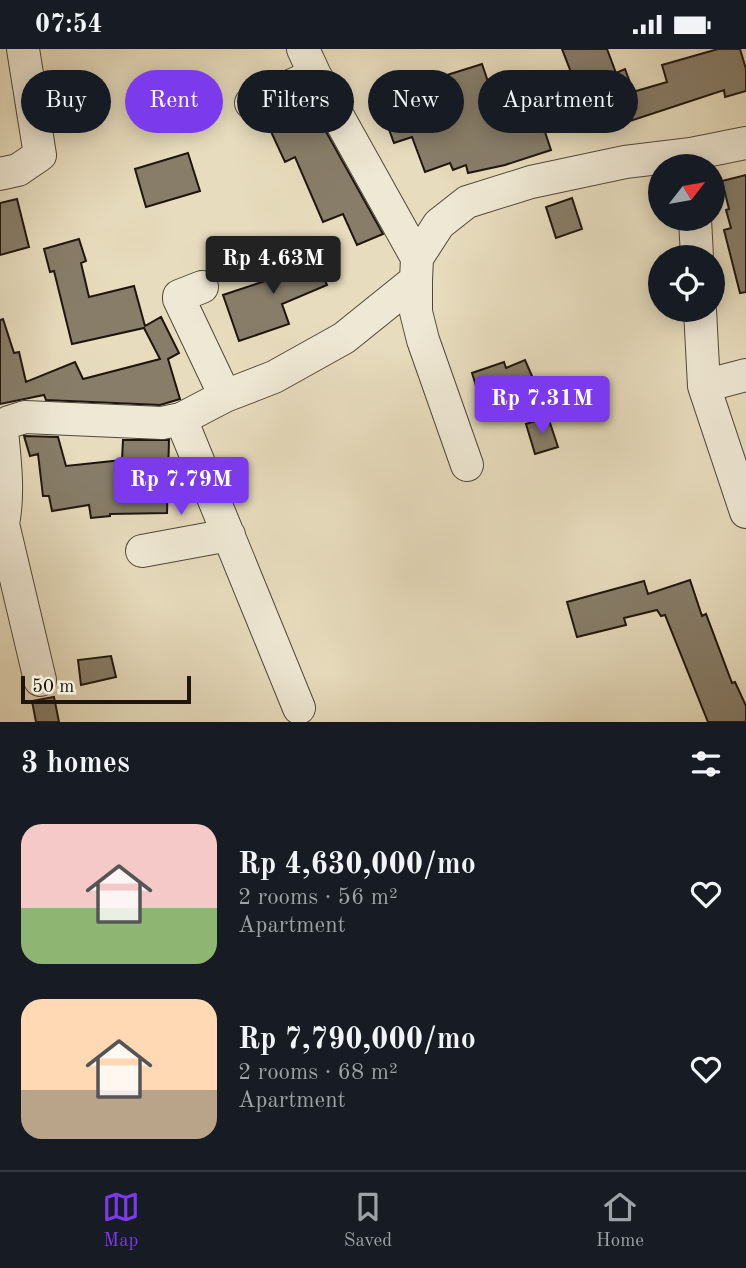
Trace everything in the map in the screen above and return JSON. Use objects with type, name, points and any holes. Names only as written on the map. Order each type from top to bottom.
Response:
[{"type":"street","points":[[0,174],[18,170],[40,155],[23,49]]},
{"type":"street","points":[[309,62],[416,269],[416,311],[422,340],[467,465]]},
{"type":"street","points":[[709,154],[746,142]]},
{"type":"street","points":[[40,680],[1,525],[5,460],[2,431],[4,421],[25,417],[162,423],[181,419],[225,396],[274,377],[344,338],[416,269],[439,224],[467,202],[545,179],[625,162],[648,161]]},
{"type":"street","points":[[202,287],[179,296],[179,299],[225,396]]},
{"type":"street","points":[[701,322],[704,386],[746,512]]},
{"type":"street","points":[[704,386],[746,375]]},
{"type":"street","points":[[181,419],[299,708]]},
{"type":"street","points":[[142,551],[229,535]]},
{"type":"building","points":[[562,49],[607,49],[615,70],[570,70]]},
{"type":"building","points":[[718,49],[740,49],[746,69],[746,91],[725,97],[724,90],[638,118],[638,90],[667,82],[662,65]]},
{"type":"building","points":[[482,64],[484,70],[478,70],[478,133],[545,133],[551,150],[505,165],[468,173],[466,165],[453,170],[450,163],[425,172],[412,137],[394,143],[390,133],[464,133],[463,70]]},
{"type":"building","points":[[272,133],[327,133],[383,234],[357,245],[343,214],[323,222],[295,157],[285,162]]},
{"type":"building","points":[[188,153],[200,191],[146,207],[135,169]]},
{"type":"building","points":[[746,175],[746,292],[740,293],[724,231],[731,228],[726,210],[729,209],[725,180]]},
{"type":"building","points":[[572,198],[582,229],[556,238],[546,207]]},
{"type":"building","points":[[17,199],[29,247],[0,255],[0,203]]},
{"type":"building","points":[[79,239],[86,261],[81,263],[89,297],[134,286],[145,326],[161,317],[179,353],[168,359],[180,399],[160,405],[46,400],[44,395],[0,404],[0,320],[3,319],[14,353],[19,352],[26,382],[75,362],[83,379],[160,359],[144,328],[72,344],[54,271],[50,272],[44,249]]},
{"type":"building","points":[[312,251],[327,285],[282,304],[289,324],[239,341],[223,295],[277,277],[271,262],[288,256],[290,261]]},
{"type":"building","points":[[525,360],[535,383],[481,402],[472,373],[504,362],[506,368]]},
{"type":"building","points":[[548,417],[558,447],[535,454],[526,424]]},
{"type":"building","points":[[24,436],[58,437],[66,466],[122,460],[123,440],[169,440],[167,513],[110,514],[91,518],[89,505],[52,511],[49,496],[43,496],[38,454],[30,456]]},
{"type":"building","points":[[690,580],[702,616],[706,614],[732,683],[735,682],[746,706],[746,722],[708,722],[665,615],[661,616],[657,610],[624,618],[626,625],[577,637],[567,602],[644,581],[648,594]]},
{"type":"building","points":[[111,656],[116,677],[81,685],[78,660]]},
{"type":"building","points":[[54,697],[59,722],[36,722],[32,701]]}]
